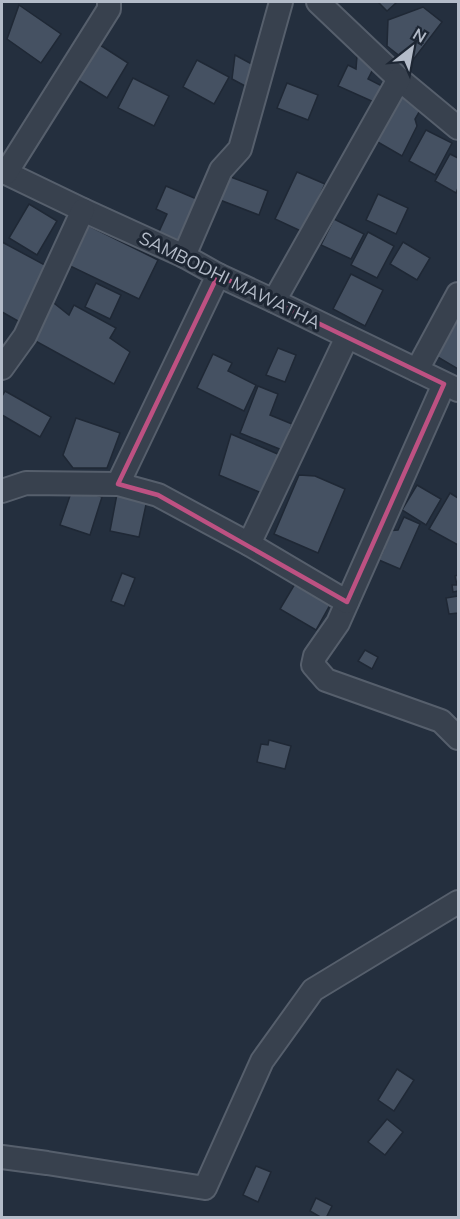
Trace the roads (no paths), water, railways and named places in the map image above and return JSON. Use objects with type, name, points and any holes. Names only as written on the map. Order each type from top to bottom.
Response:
[{"type":"street","points":[[4,172],[109,9],[109,2]]},
{"type":"street","points":[[184,256],[221,170],[240,149],[281,2]]},
{"type":"street","points":[[318,2],[399,79],[459,128]]},
{"type":"street","points":[[274,300],[399,79]]},
{"type":"street","name":"SAMBODHI MAWATHA","points":[[4,172],[184,256],[218,275],[451,387]]},
{"type":"street","points":[[2,368],[25,336],[83,210]]},
{"type":"street","points":[[118,484],[218,275]]},
{"type":"street","points":[[417,370],[459,294]]},
{"type":"street","points":[[249,544],[347,337]]},
{"type":"street","points":[[451,387],[338,623],[315,656],[313,665],[326,680],[441,721],[459,738]]},
{"type":"street","points":[[2,491],[26,483],[118,484],[158,495],[249,544],[347,602]]},
{"type":"street","points":[[2,1157],[47,1162],[205,1188],[262,1061],[313,990],[459,902]]}]
